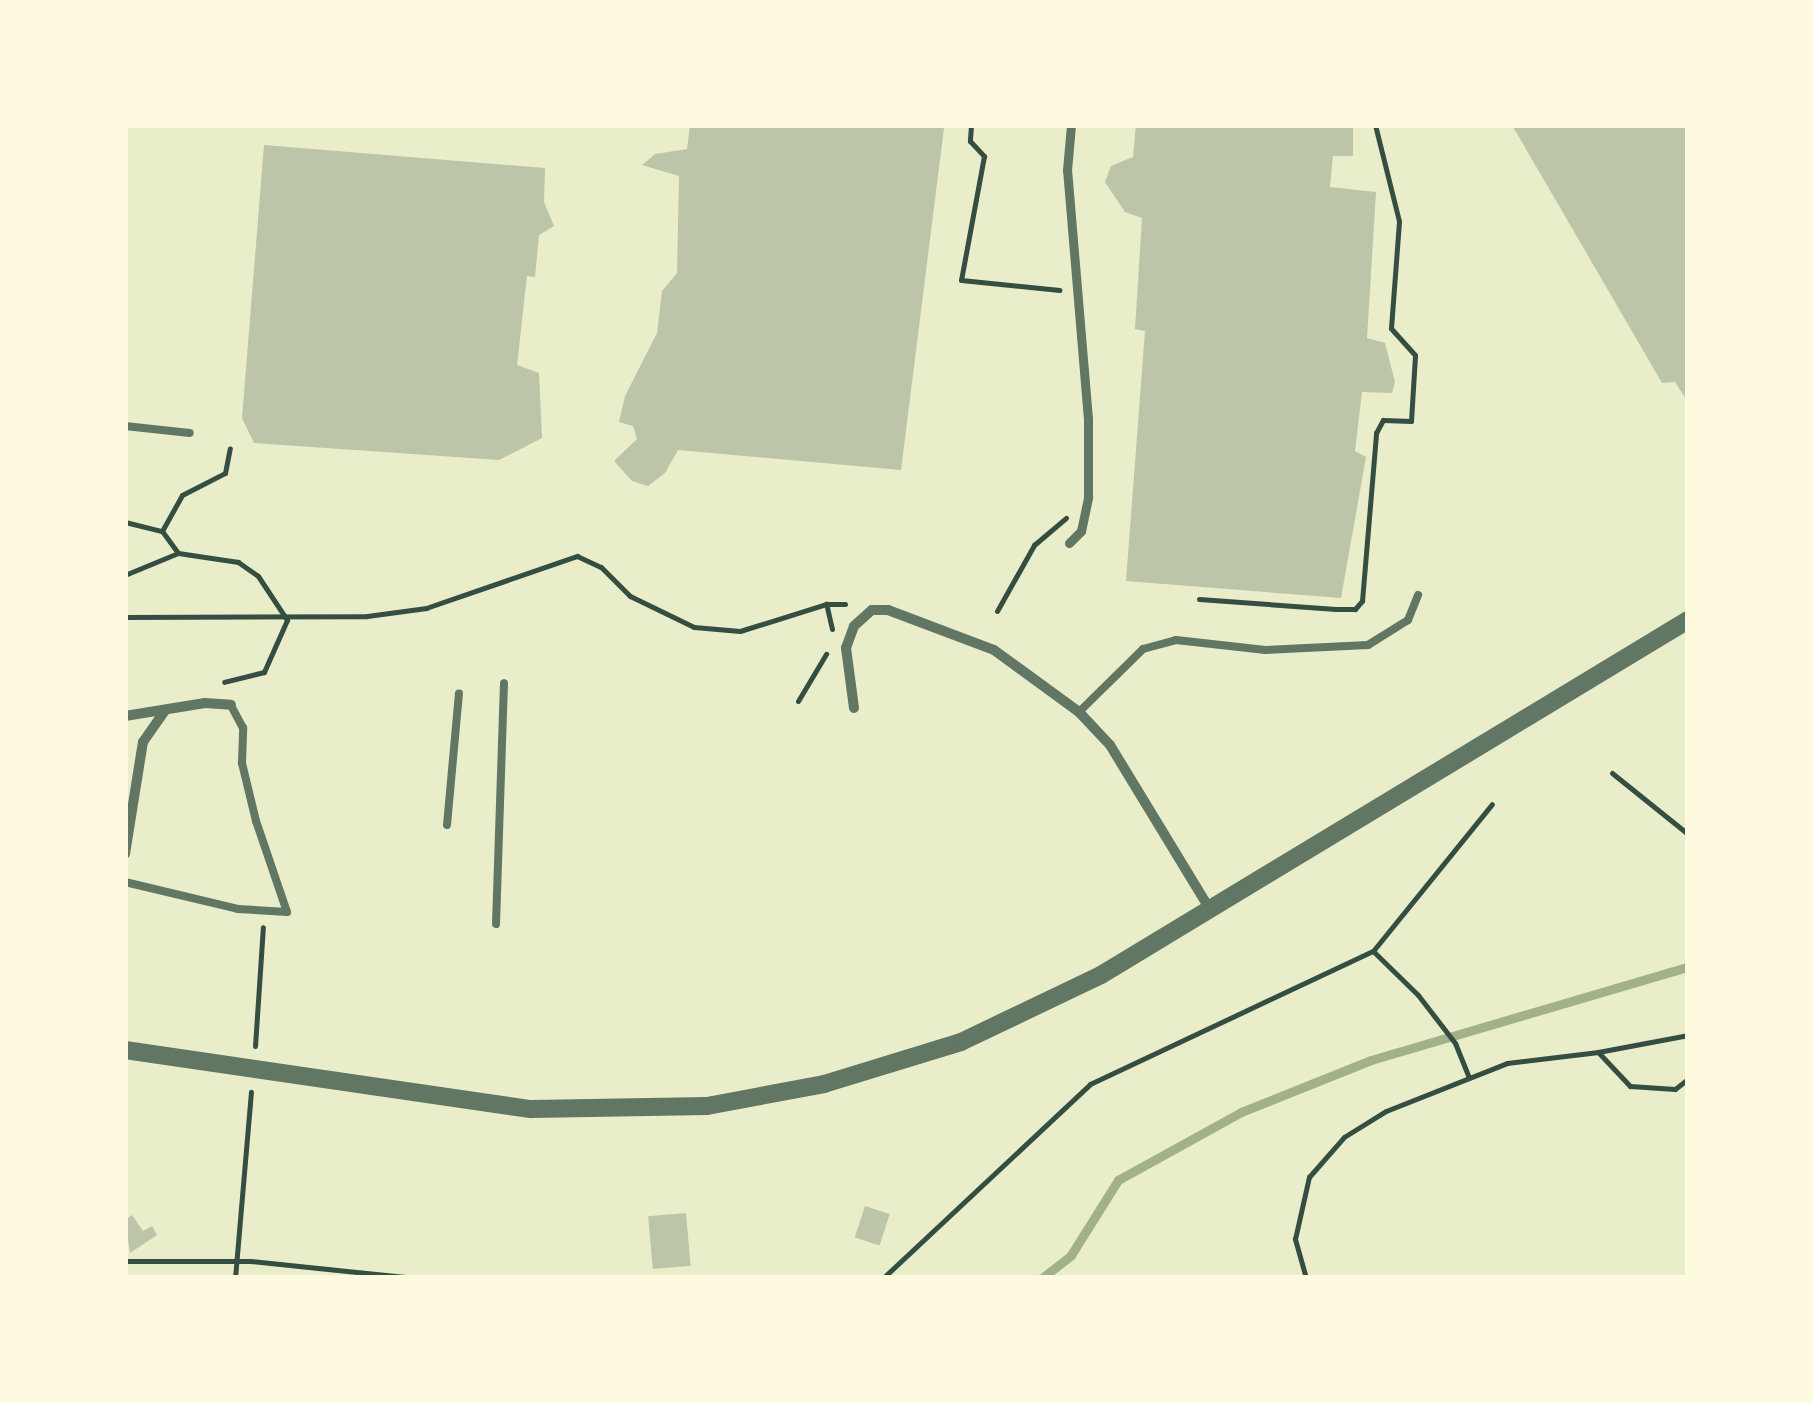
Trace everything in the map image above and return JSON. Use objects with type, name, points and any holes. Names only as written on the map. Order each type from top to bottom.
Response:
[{"type":"street","points":[[1069,543],[1084,517],[1088,419],[1066,170],[1071,125]]},
{"type":"street","points":[[854,708],[846,648],[854,626],[880,608],[994,650],[1079,712],[1135,783],[1211,911]]},
{"type":"street","points":[[125,1050],[531,1109],[707,1106],[824,1084],[961,1042],[1053,1001],[1211,911],[1688,620]]},
{"type":"street","points":[[125,716],[205,702],[231,706]]},
{"type":"street","points":[[125,854],[143,742],[164,712]]},
{"type":"lane","points":[[125,426],[190,433]]},
{"type":"lane","points":[[1079,712],[1129,656],[1160,643],[1279,651],[1368,645],[1408,620],[1418,595]]},
{"type":"lane","points":[[496,924],[504,683]]},
{"type":"lane","points":[[447,824],[458,694]]},
{"type":"lane","points":[[125,882],[263,912],[286,912],[242,763],[243,728],[231,706]]},
{"type":"path","points":[[971,125],[970,141],[984,156],[961,280],[1078,290]]},
{"type":"path","points":[[1200,599],[1336,609],[1355,609],[1362,602],[1376,434],[1383,420],[1411,422],[1415,355],[1392,328],[1399,221],[1375,125]]},
{"type":"path","points":[[162,531],[182,495],[225,472],[230,448]]},
{"type":"path","points":[[997,611],[1034,545],[1059,519],[1084,517]]},
{"type":"path","points":[[125,522],[162,531],[178,553]]},
{"type":"path","points":[[125,575],[178,553],[238,562],[258,576],[287,620]]},
{"type":"path","points":[[125,618],[287,620],[426,608],[578,556],[601,568],[630,596],[694,627],[740,632],[826,604]]},
{"type":"path","points":[[206,685],[264,672],[287,620]]},
{"type":"path","points":[[1612,773],[1688,834]]},
{"type":"path","points":[[883,1278],[1090,1084],[1373,950],[1492,804]]},
{"type":"path","points":[[254,1060],[263,912]]},
{"type":"path","points":[[1373,950],[1427,1007],[1469,1077]]},
{"type":"path","points":[[1306,1278],[1294,1239],[1310,1177],[1323,1156],[1386,1111],[1507,1063],[1688,1036]]},
{"type":"path","points":[[1598,1052],[1630,1086],[1675,1088],[1688,1079]]},
{"type":"path","points":[[235,1278],[252,1080]]},
{"type":"path","points":[[125,1261],[250,1261],[415,1278]]},
{"type":"building","points":[[690,125],[944,128],[901,470],[678,450],[665,473],[648,486],[632,481],[614,461],[637,439],[633,426],[619,422],[625,396],[657,333],[662,291],[677,273],[679,176],[642,165],[655,154],[687,149]]},
{"type":"building","points":[[1136,125],[1353,125],[1353,156],[1333,156],[1330,187],[1376,192],[1367,338],[1385,343],[1395,382],[1392,393],[1362,392],[1355,451],[1366,457],[1341,598],[1126,581],[1145,331],[1135,329],[1142,218],[1125,212],[1105,182],[1111,166],[1133,157]]},
{"type":"building","points":[[1512,125],[1688,125],[1688,402],[1675,382],[1662,383]]},
{"type":"building","points":[[264,145],[545,168],[544,202],[554,226],[539,235],[535,277],[527,276],[517,365],[539,373],[542,438],[499,460],[254,443],[242,418]]},
{"type":"building","points":[[865,1206],[890,1214],[880,1245],[855,1237]]},
{"type":"building","points":[[686,1213],[691,1266],[653,1269],[648,1216]]},
{"type":"building","points":[[132,1215],[143,1231],[152,1226],[157,1235],[130,1253],[125,1220]]},
{"type":"waterway","points":[[1042,1278],[1071,1255],[1118,1180],[1241,1112],[1371,1060],[1688,967]]}]
